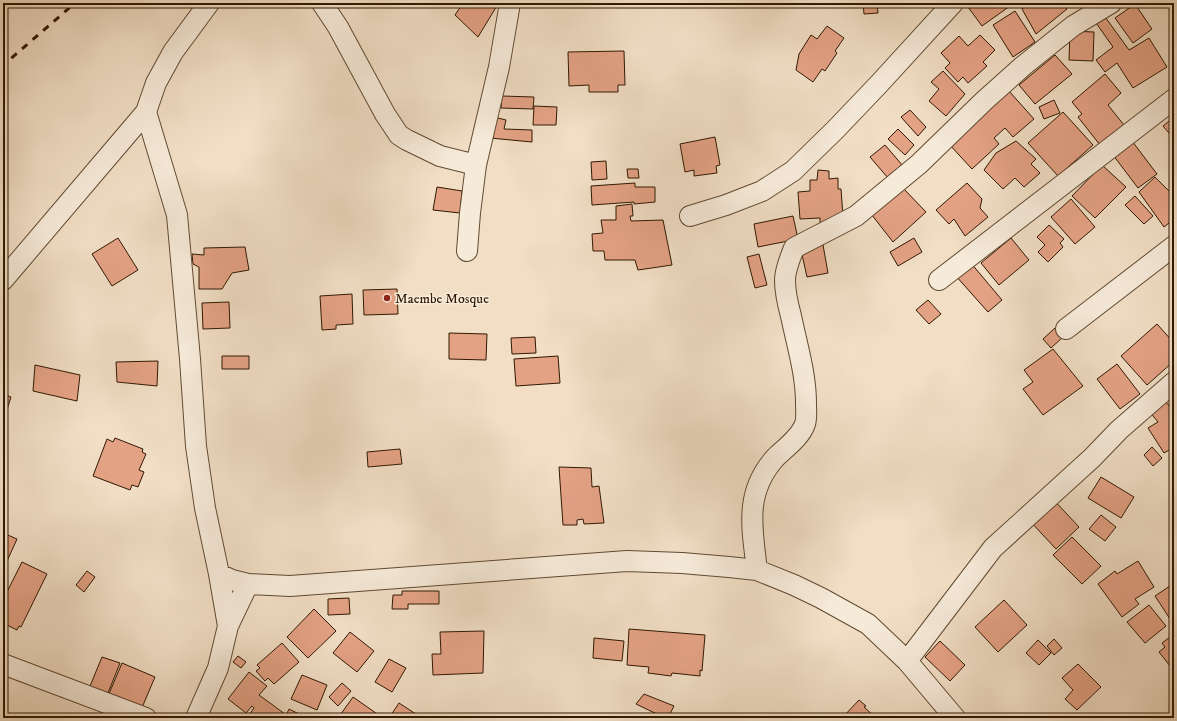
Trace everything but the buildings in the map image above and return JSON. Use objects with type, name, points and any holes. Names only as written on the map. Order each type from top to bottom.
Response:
[{"type":"street","points":[[3,280],[146,112],[156,83],[173,52],[209,3]]},
{"type":"street","points":[[322,3],[338,27],[385,114],[399,135],[440,156],[476,165]]},
{"type":"street","points":[[467,251],[476,165],[499,67],[510,3]]},
{"type":"street","points":[[690,216],[726,205],[762,191],[793,171],[878,85],[953,3]]},
{"type":"street","points":[[757,570],[751,518],[754,496],[761,479],[774,460],[798,435],[805,424],[805,378],[788,301],[785,279],[794,248],[856,216],[919,164],[1022,66],[1073,26],[1111,3]]},
{"type":"street","points":[[939,280],[1174,99]]},
{"type":"street","points":[[146,112],[177,215],[196,446],[205,508],[228,626]]},
{"type":"street","points":[[1066,329],[1174,246]]},
{"type":"street","points":[[907,661],[992,548],[1092,458],[1119,430],[1174,382]]},
{"type":"street","points":[[219,574],[232,580],[248,584],[290,586],[627,561],[729,566],[757,570],[821,598],[868,624],[907,661],[955,718]]},
{"type":"street","points":[[196,718],[218,668],[228,626],[248,584]]},
{"type":"street","points":[[3,664],[146,718]]},
{"type":"railway","points":[[3,69],[8,61],[75,3]]},
{"type":"place","name":"Maembe Mosque","points":[[387,298]]}]
